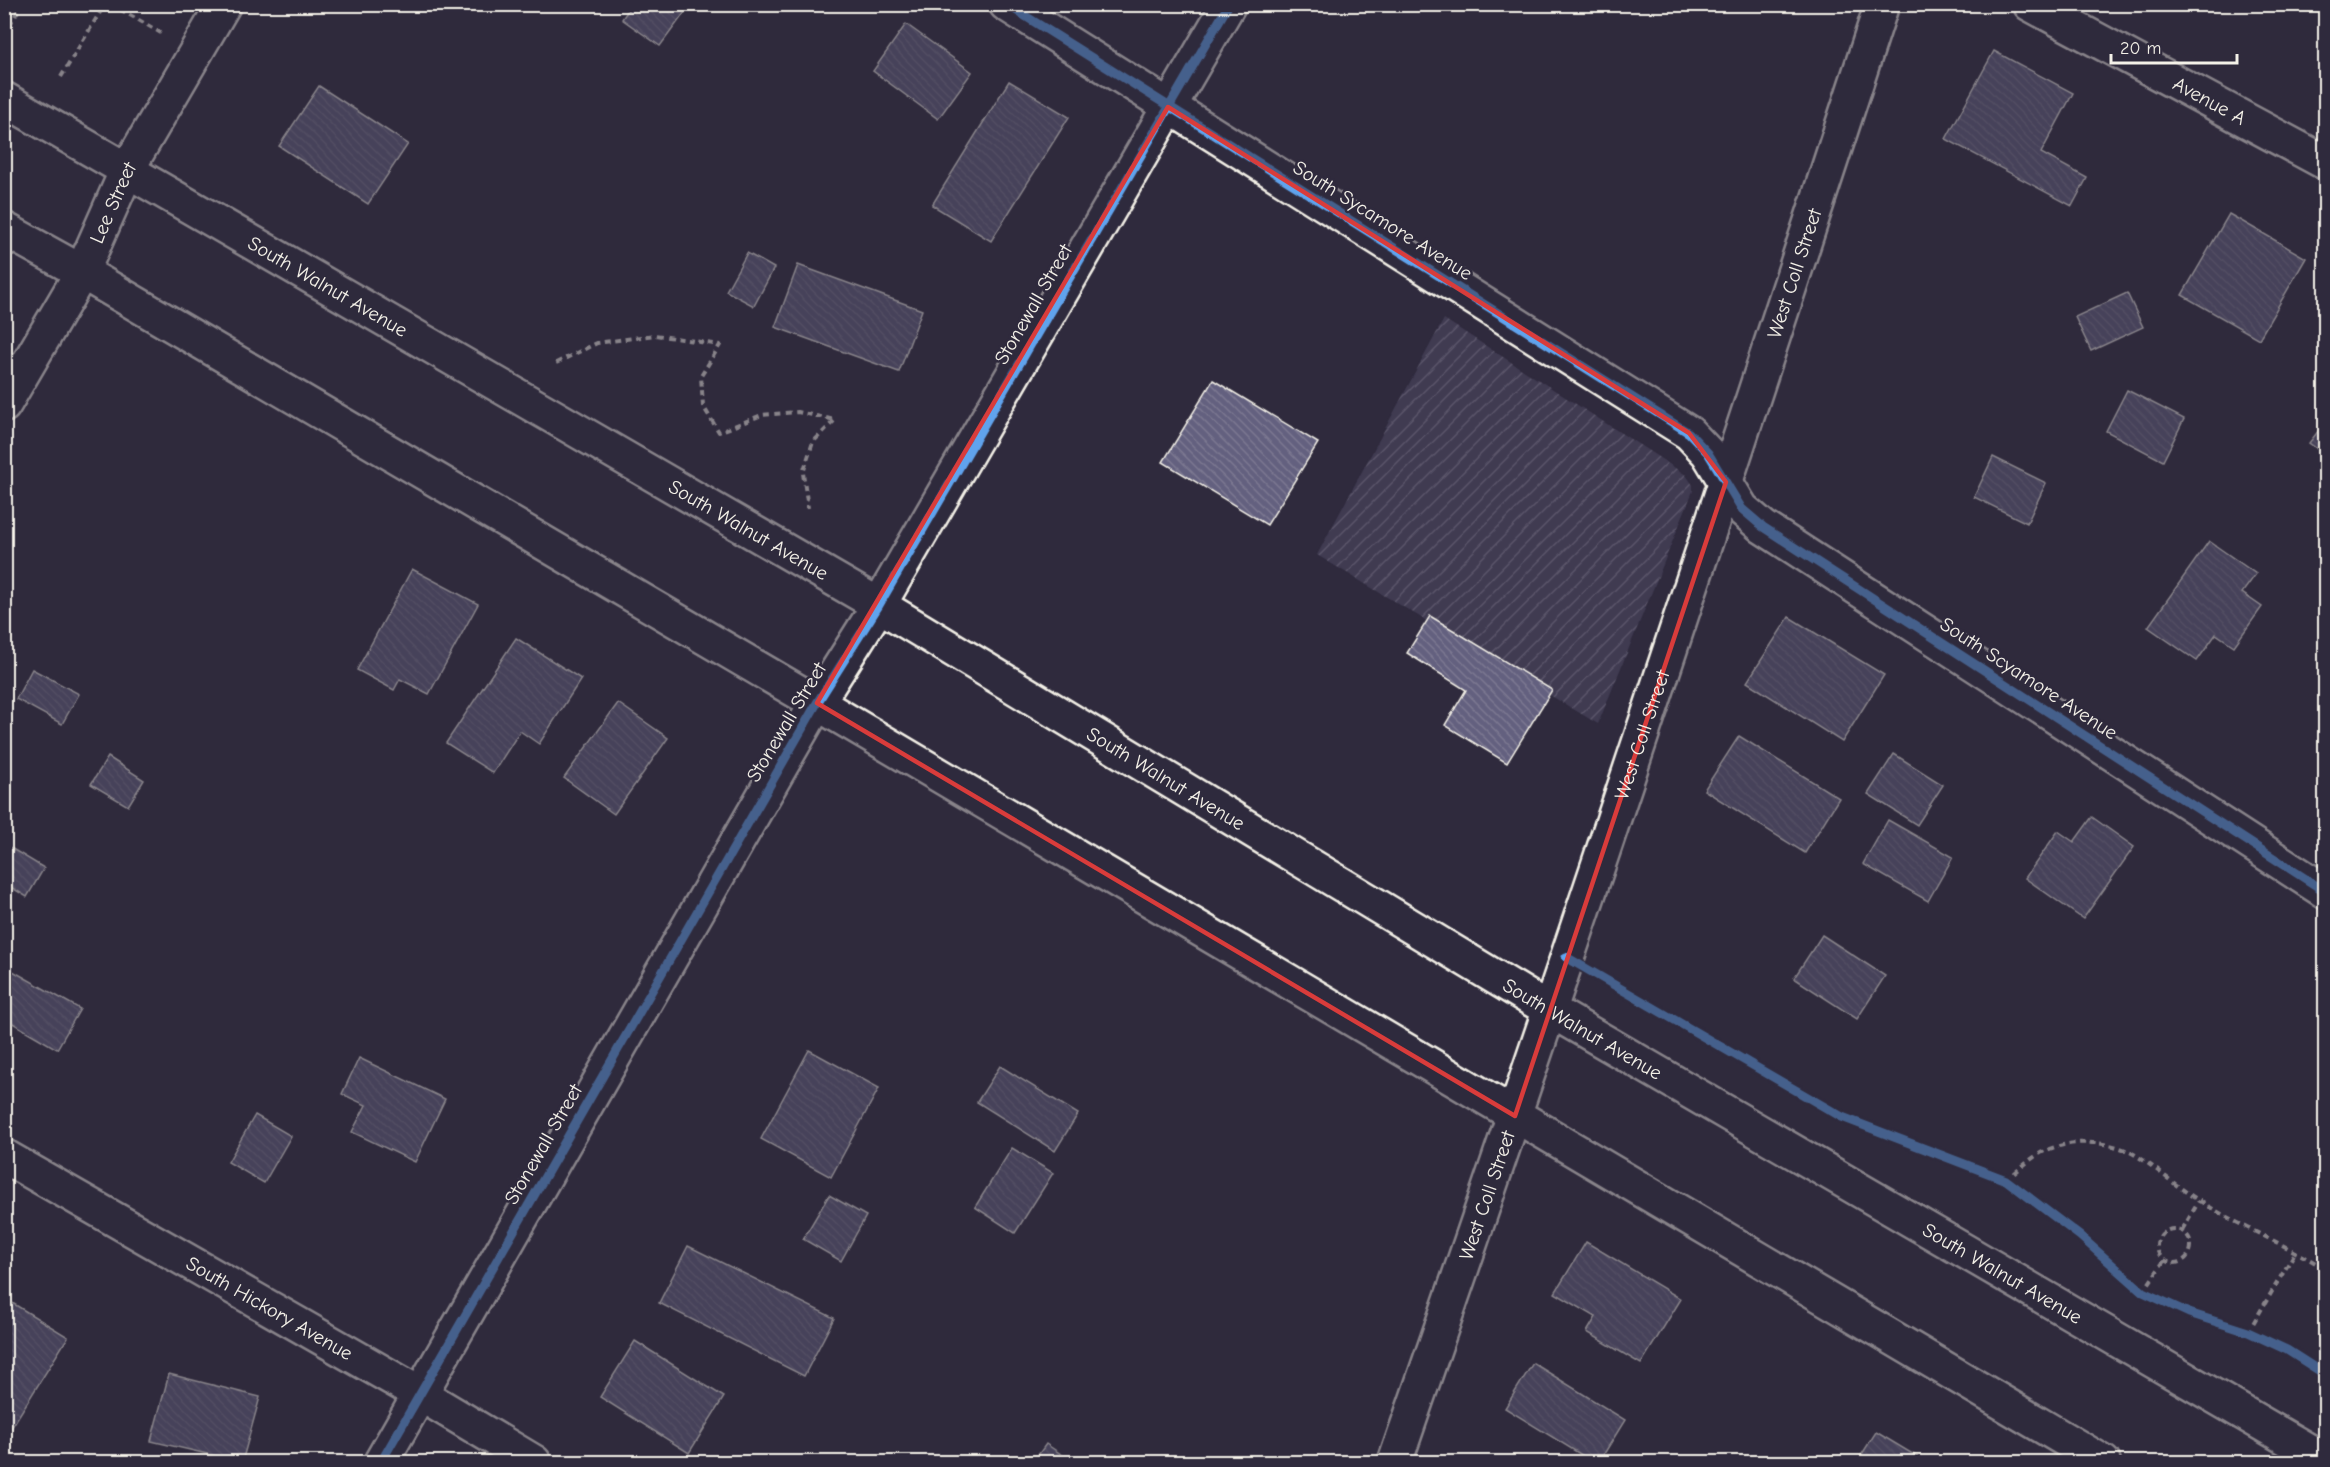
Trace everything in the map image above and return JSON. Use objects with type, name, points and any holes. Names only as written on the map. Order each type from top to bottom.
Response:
[{"type":"street","name":"Lee Street","points":[[4,405],[82,272],[127,170],[224,4]]},
{"type":"street","name":"South Sycamore Avenue","points":[[1006,4],[1689,433],[1708,453],[1726,482]]},
{"type":"street","name":"Stonewall Street","points":[[381,1462],[817,703],[879,605],[1229,4]]},
{"type":"street","name":"West Coll Street","points":[[1395,1462],[1515,1116],[1548,1010],[1726,482],[1882,4]]},
{"type":"street","name":"Avenue A","points":[[2030,4],[2325,162]]},
{"type":"street","name":"South Walnut Avenue","points":[[4,99],[879,605],[1548,1010],[2325,1461]]},
{"type":"street","points":[[4,229],[82,272],[817,703],[2103,1462]]},
{"type":"street","name":"South Scyamore Avenue","points":[[1726,482],[1742,509],[1763,527],[2325,892]]},
{"type":"street","name":"South Hickory Avenue","points":[[4,1156],[420,1394],[534,1462]]},
{"type":"path","points":[[4,34],[22,4]]},
{"type":"path","points":[[62,77],[105,4]]},
{"type":"path","points":[[111,4],[196,53]]},
{"type":"path","points":[[556,363],[597,343],[655,335],[720,345],[701,376],[703,406],[719,432],[762,415],[798,412],[835,420],[813,442],[803,473],[808,508]]},
{"type":"path","points":[[2006,1180],[2039,1154],[2067,1145],[2094,1142],[2131,1152],[2199,1201],[2296,1251],[2325,1269]]},
{"type":"path","points":[[1996,1176],[2016,1187]]},
{"type":"path","points":[[2182,1230],[2199,1201]]},
{"type":"path","points":[[2170,1229],[2182,1230],[2192,1244],[2189,1255],[2180,1262],[2164,1261],[2157,1251],[2157,1240],[2160,1234],[2170,1229]]},
{"type":"path","points":[[2248,1332],[2296,1251]]},
{"type":"path","points":[[2134,1284],[2148,1294],[2164,1261]]},
{"type":"path","points":[[2238,1329],[2258,1336]]},
{"type":"highlighted area","points":[[1168,107],[1689,433],[1726,482],[1515,1116],[817,703]]},
{"type":"shaded area","points":[[1444,319],[1686,475],[1693,485],[1693,491],[1598,724],[1317,555]]},
{"type":"building","points":[[632,4],[691,4],[660,46],[622,19]]},
{"type":"building","points":[[906,24],[972,72],[938,119],[873,71]]},
{"type":"building","points":[[1994,51],[2073,93],[2041,153],[2087,178],[2072,206],[1946,139]]},
{"type":"building","points":[[1009,81],[1069,117],[991,241],[932,205]]},
{"type":"building","points":[[319,86],[408,144],[368,204],[279,146]]},
{"type":"building","points":[[2229,214],[2306,258],[2259,339],[2182,295]]},
{"type":"building","points":[[747,253],[774,268],[754,306],[726,291]]},
{"type":"building","points":[[798,265],[922,310],[899,372],[775,327]]},
{"type":"building","points":[[2127,293],[2143,327],[2091,351],[2075,317]]},
{"type":"building","points":[[1213,380],[1318,443],[1267,525],[1163,462]]},
{"type":"building","points":[[2127,390],[2184,419],[2163,461],[2106,431]]},
{"type":"building","points":[[2326,421],[2326,455],[2309,443]]},
{"type":"building","points":[[1993,457],[2046,483],[2027,523],[1974,497]]},
{"type":"building","points":[[2209,541],[2256,574],[2242,593],[2262,607],[2234,646],[2216,634],[2197,661],[2148,627]]},
{"type":"building","points":[[412,569],[478,604],[429,694],[400,679],[394,690],[357,670]]},
{"type":"building","points":[[1430,616],[1552,690],[1507,763],[1445,725],[1466,690],[1407,653]]},
{"type":"building","points":[[1789,617],[1884,675],[1842,742],[1747,682]]},
{"type":"building","points":[[516,638],[581,679],[539,744],[520,731],[493,773],[446,743]]},
{"type":"building","points":[[32,669],[79,694],[62,724],[16,699]]},
{"type":"building","points":[[618,703],[668,738],[614,814],[564,778]]},
{"type":"building","points":[[1739,736],[1839,798],[1805,853],[1704,790]]},
{"type":"building","points":[[1894,754],[1943,785],[1917,825],[1868,794]]},
{"type":"building","points":[[108,757],[144,780],[128,806],[91,784]]},
{"type":"building","points":[[2092,817],[2134,847],[2083,919],[2025,878],[2058,831],[2074,842]]},
{"type":"building","points":[[1888,820],[1953,857],[1928,901],[1863,864]]},
{"type":"building","points":[[4,844],[44,868],[27,897],[4,883]]},
{"type":"building","points":[[1822,935],[1885,976],[1857,1019],[1794,978]]},
{"type":"building","points":[[4,966],[80,1009],[57,1049],[4,1018]]},
{"type":"building","points":[[809,1050],[879,1088],[831,1177],[761,1139]]},
{"type":"building","points":[[359,1058],[445,1099],[415,1162],[352,1132],[366,1105],[342,1094]]},
{"type":"building","points":[[1000,1066],[1078,1114],[1055,1151],[977,1102]]},
{"type":"building","points":[[255,1115],[291,1136],[264,1183],[228,1162]]},
{"type":"building","points":[[1012,1148],[1053,1173],[1015,1233],[975,1207]]},
{"type":"building","points":[[829,1195],[866,1216],[841,1261],[803,1239]]},
{"type":"building","points":[[1586,1242],[1681,1299],[1641,1364],[1587,1332],[1596,1317],[1555,1293]]},
{"type":"building","points":[[688,1246],[834,1318],[804,1376],[659,1303]]},
{"type":"building","points":[[4,1298],[68,1337],[10,1430],[4,1426]]},
{"type":"building","points":[[635,1341],[724,1397],[689,1453],[600,1397]]},
{"type":"building","points":[[1533,1363],[1625,1420],[1599,1462],[1593,1462],[1505,1408]]},
{"type":"building","points":[[169,1374],[260,1397],[242,1462],[151,1441]]},
{"type":"building","points":[[1876,1432],[1926,1462],[1857,1462]]},
{"type":"building","points":[[1046,1444],[1073,1462],[1033,1462]]},
{"type":"cycle path","points":[[1006,4],[1689,433],[1708,453],[1742,509],[1763,527],[2326,892]]},
{"type":"cycle path","points":[[381,1462],[817,703],[879,605],[1229,4]]},
{"type":"cycle path","points":[[1566,957],[1842,1117],[2006,1180],[2080,1236],[2143,1292],[2189,1313],[2248,1332],[2287,1350],[2326,1375]]}]
